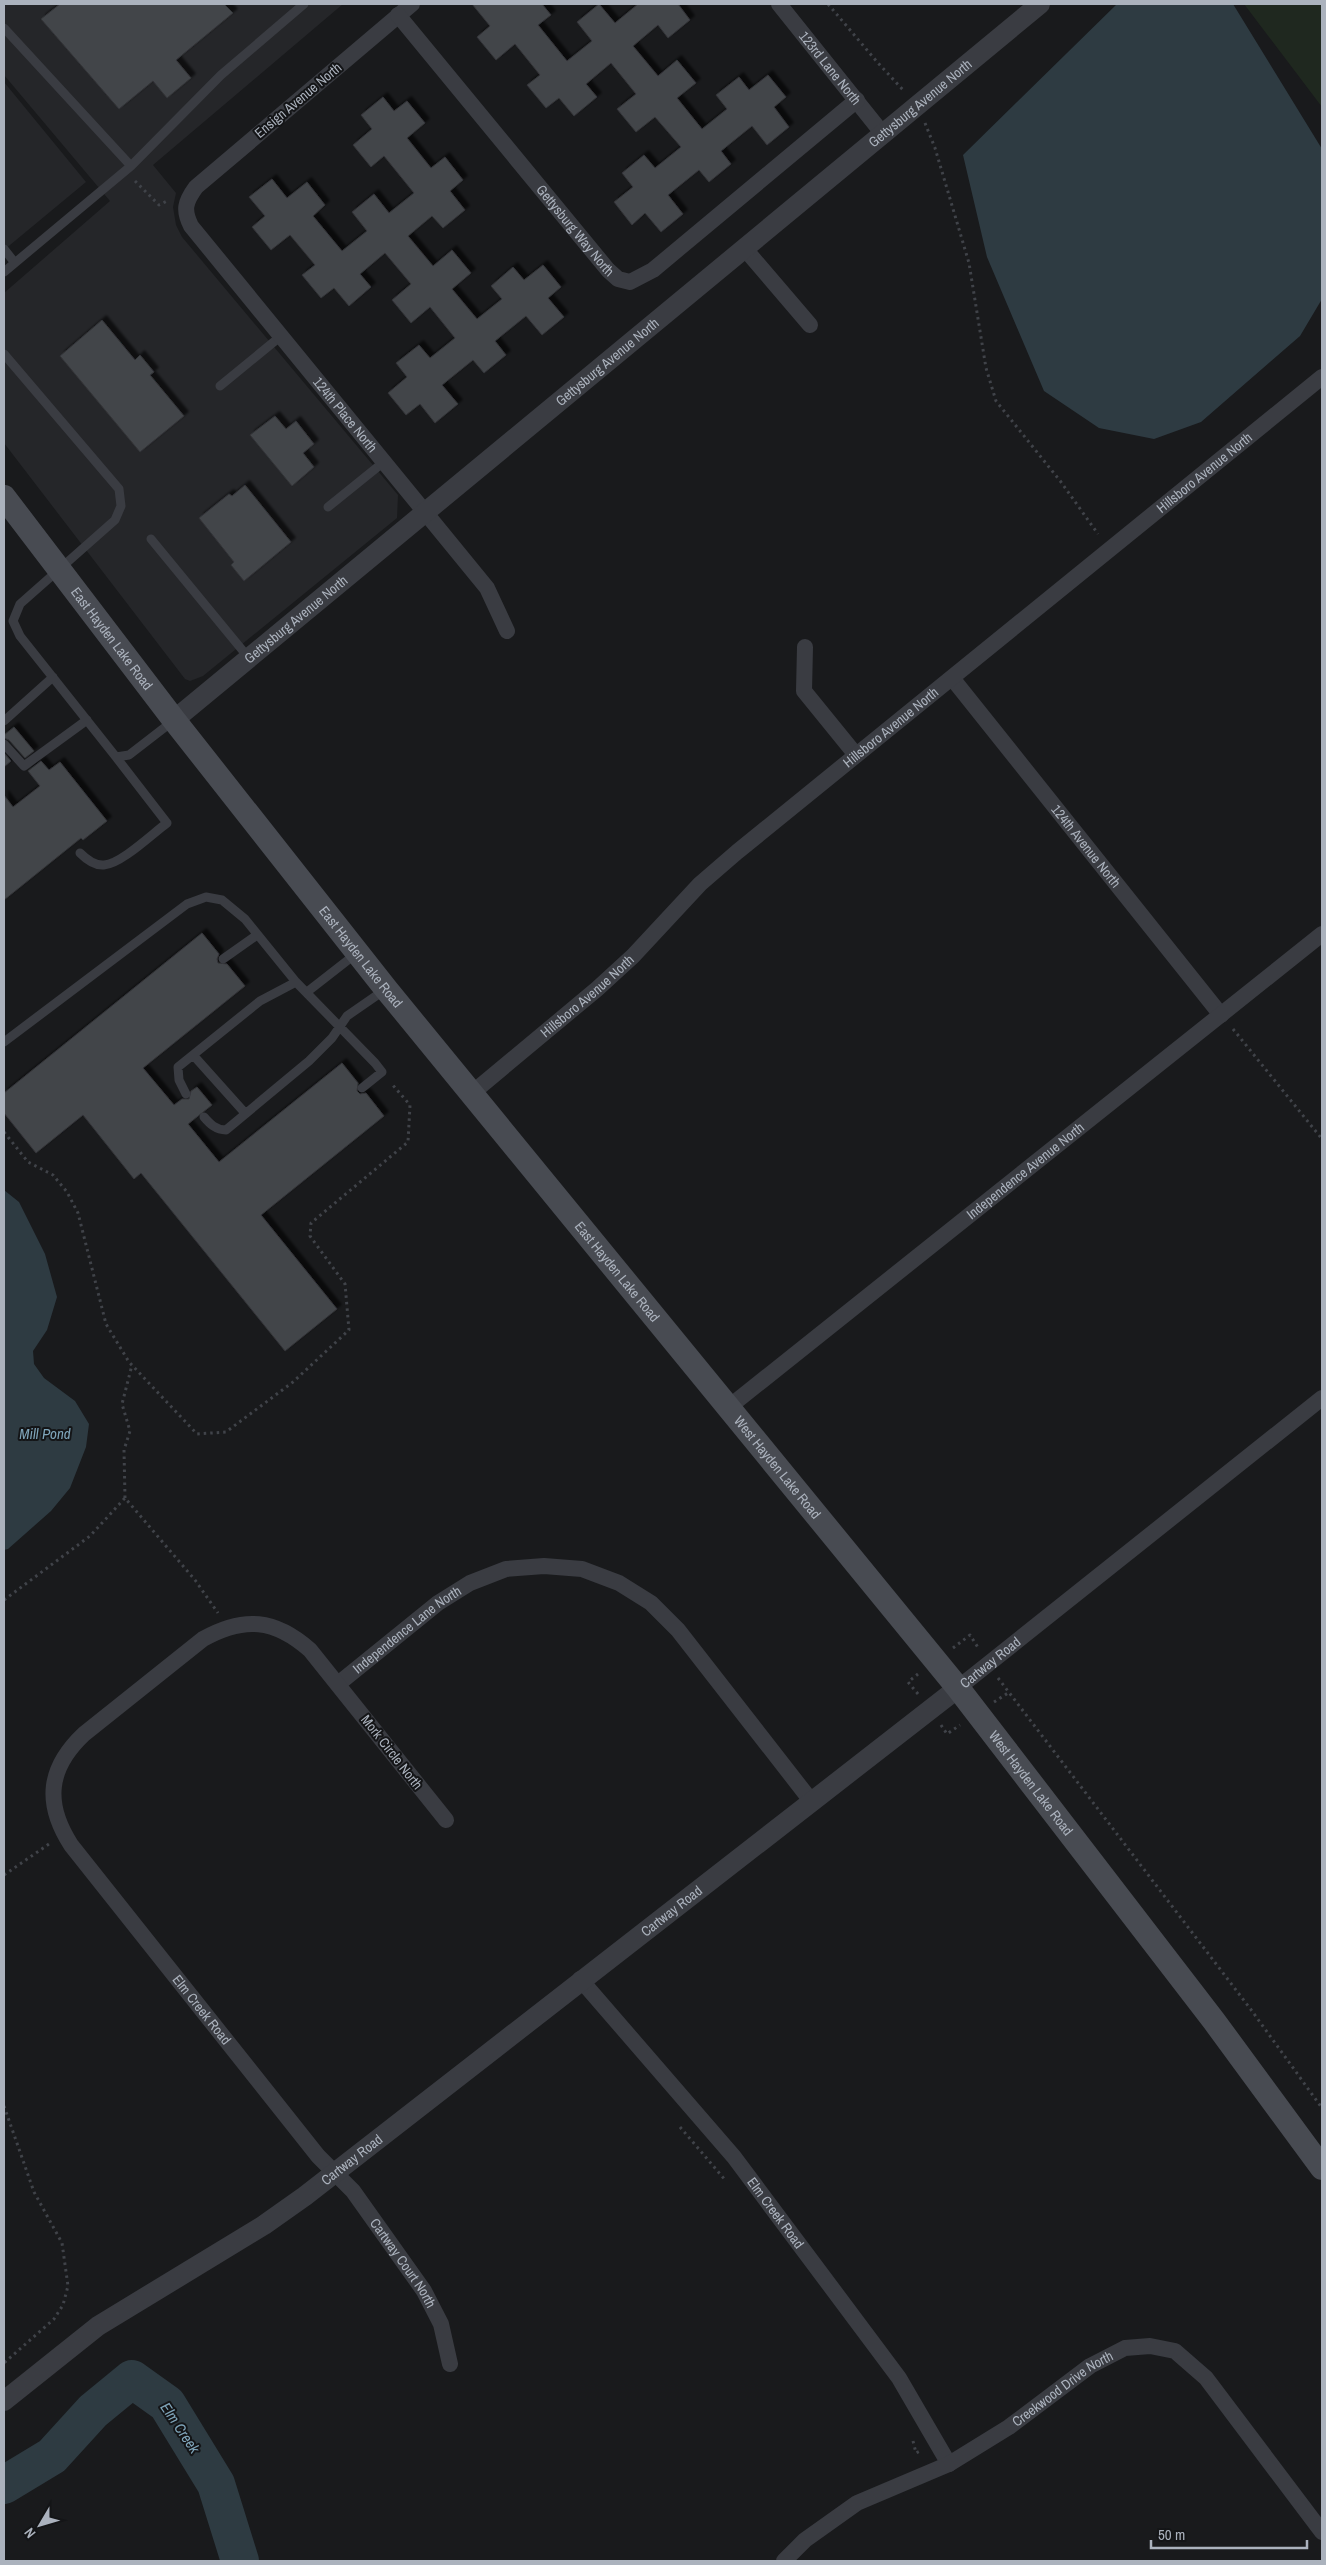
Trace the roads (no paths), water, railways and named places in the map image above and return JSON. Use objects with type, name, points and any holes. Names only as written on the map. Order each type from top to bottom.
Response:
[{"type":"main road","name":"East Hayden Lake Road","points":[[4,497],[174,720],[386,989],[729,1407]]},
{"type":"main road","name":"West Hayden Lake Road","points":[[729,1407],[958,1688],[1214,2021],[1322,2168]]},
{"type":"street","name":"Ensign Avenue North","points":[[187,200],[196,187],[412,4]]},
{"type":"street","name":"123rd Lane North","points":[[779,4],[883,134]]},
{"type":"street","name":"Gettysburg Avenue North","points":[[174,720],[1040,4]]},
{"type":"street","name":"Gettysburg Way North","points":[[398,15],[608,270],[618,279],[630,282],[653,270],[857,100]]},
{"type":"street","name":"124th Place North","points":[[187,200],[184,212],[191,226],[385,460],[425,514],[487,588],[507,631]]},
{"type":"street","points":[[745,249],[810,325]]},
{"type":"street","name":"Hillsboro Avenue North","points":[[471,1094],[597,989],[632,956],[700,884],[856,754],[1322,377]]},
{"type":"street","points":[[805,646],[804,691],[856,754]]},
{"type":"street","name":"124th Avenue North","points":[[952,678],[1221,1015]]},
{"type":"street","name":"Independence Avenue North","points":[[729,1407],[1322,934]]},
{"type":"street","name":"Cartway Road","points":[[4,2401],[98,2326],[264,2225],[335,2173],[580,1979],[958,1688],[1322,1398]]},
{"type":"street","name":"Independence Lane North","points":[[338,1684],[438,1603],[470,1583],[506,1569],[544,1566],[582,1569],[619,1583],[651,1603],[678,1630],[812,1802]]},
{"type":"street","name":"Elm Creek Road","points":[[335,2173],[312,2149],[67,1839],[53,1807],[53,1781],[70,1748],[203,1639],[223,1628],[247,1623],[271,1626],[293,1635],[310,1650],[338,1684]]},
{"type":"street","name":"Mork Circle North","points":[[338,1684],[446,1820]]},
{"type":"street","name":"Elm Creek Road","points":[[580,1979],[734,2157],[899,2378],[949,2464]]},
{"type":"street","name":"Cartway Court North","points":[[335,2173],[352,2191],[424,2291],[441,2324],[450,2364]]},
{"type":"street","name":"Creekwood Drive North","points":[[784,2561],[805,2540],[857,2503],[949,2464],[1009,2427],[1090,2366],[1124,2348],[1158,2348],[1175,2351],[1206,2378],[1322,2532]]},
{"type":"lane","points":[[4,272],[128,169],[221,75],[304,4]]},
{"type":"lane","points":[[4,28],[128,169]]},
{"type":"lane","points":[[4,249],[15,263]]},
{"type":"lane","points":[[220,386],[281,336]]},
{"type":"lane","points":[[4,354],[119,490],[121,506],[115,520],[20,604],[13,621],[20,636],[167,823],[116,862],[103,866],[88,861],[80,853]]},
{"type":"lane","points":[[328,507],[385,460]]},
{"type":"lane","points":[[151,539],[248,657]]},
{"type":"lane","points":[[4,721],[53,677]]},
{"type":"lane","points":[[4,744],[24,766],[86,720]]},
{"type":"lane","points":[[116,757],[130,755],[174,720]]},
{"type":"lane","points":[[4,1042],[187,904],[206,896],[222,900],[245,919],[296,982],[382,1072],[362,1088]]},
{"type":"lane","points":[[223,959],[257,935]]},
{"type":"lane","points":[[307,992],[358,952]]},
{"type":"lane","points":[[186,1094],[179,1080],[178,1066],[194,1056],[260,1001],[296,982]]},
{"type":"lane","points":[[204,1117],[209,1124],[220,1130],[226,1130],[309,1061],[332,1038],[347,1016],[386,989]]},
{"type":"lane","points":[[194,1056],[245,1113]]},
{"type":"water","points":[[1117,4],[1233,4],[1322,149],[1322,299],[1300,336],[1201,422],[1154,439],[1099,428],[1044,391],[987,257],[963,155]]},
{"type":"water","name":"Mill Pond","points":[[4,1190],[19,1202],[45,1254],[57,1297],[47,1330],[33,1351],[34,1364],[44,1378],[75,1401],[89,1424],[86,1447],[70,1488],[51,1511],[8,1549],[4,1550]]},
{"type":"waterway","name":"Elm Creek","points":[[4,2485],[52,2456],[93,2411],[132,2379],[167,2404],[216,2484],[240,2561]]}]
